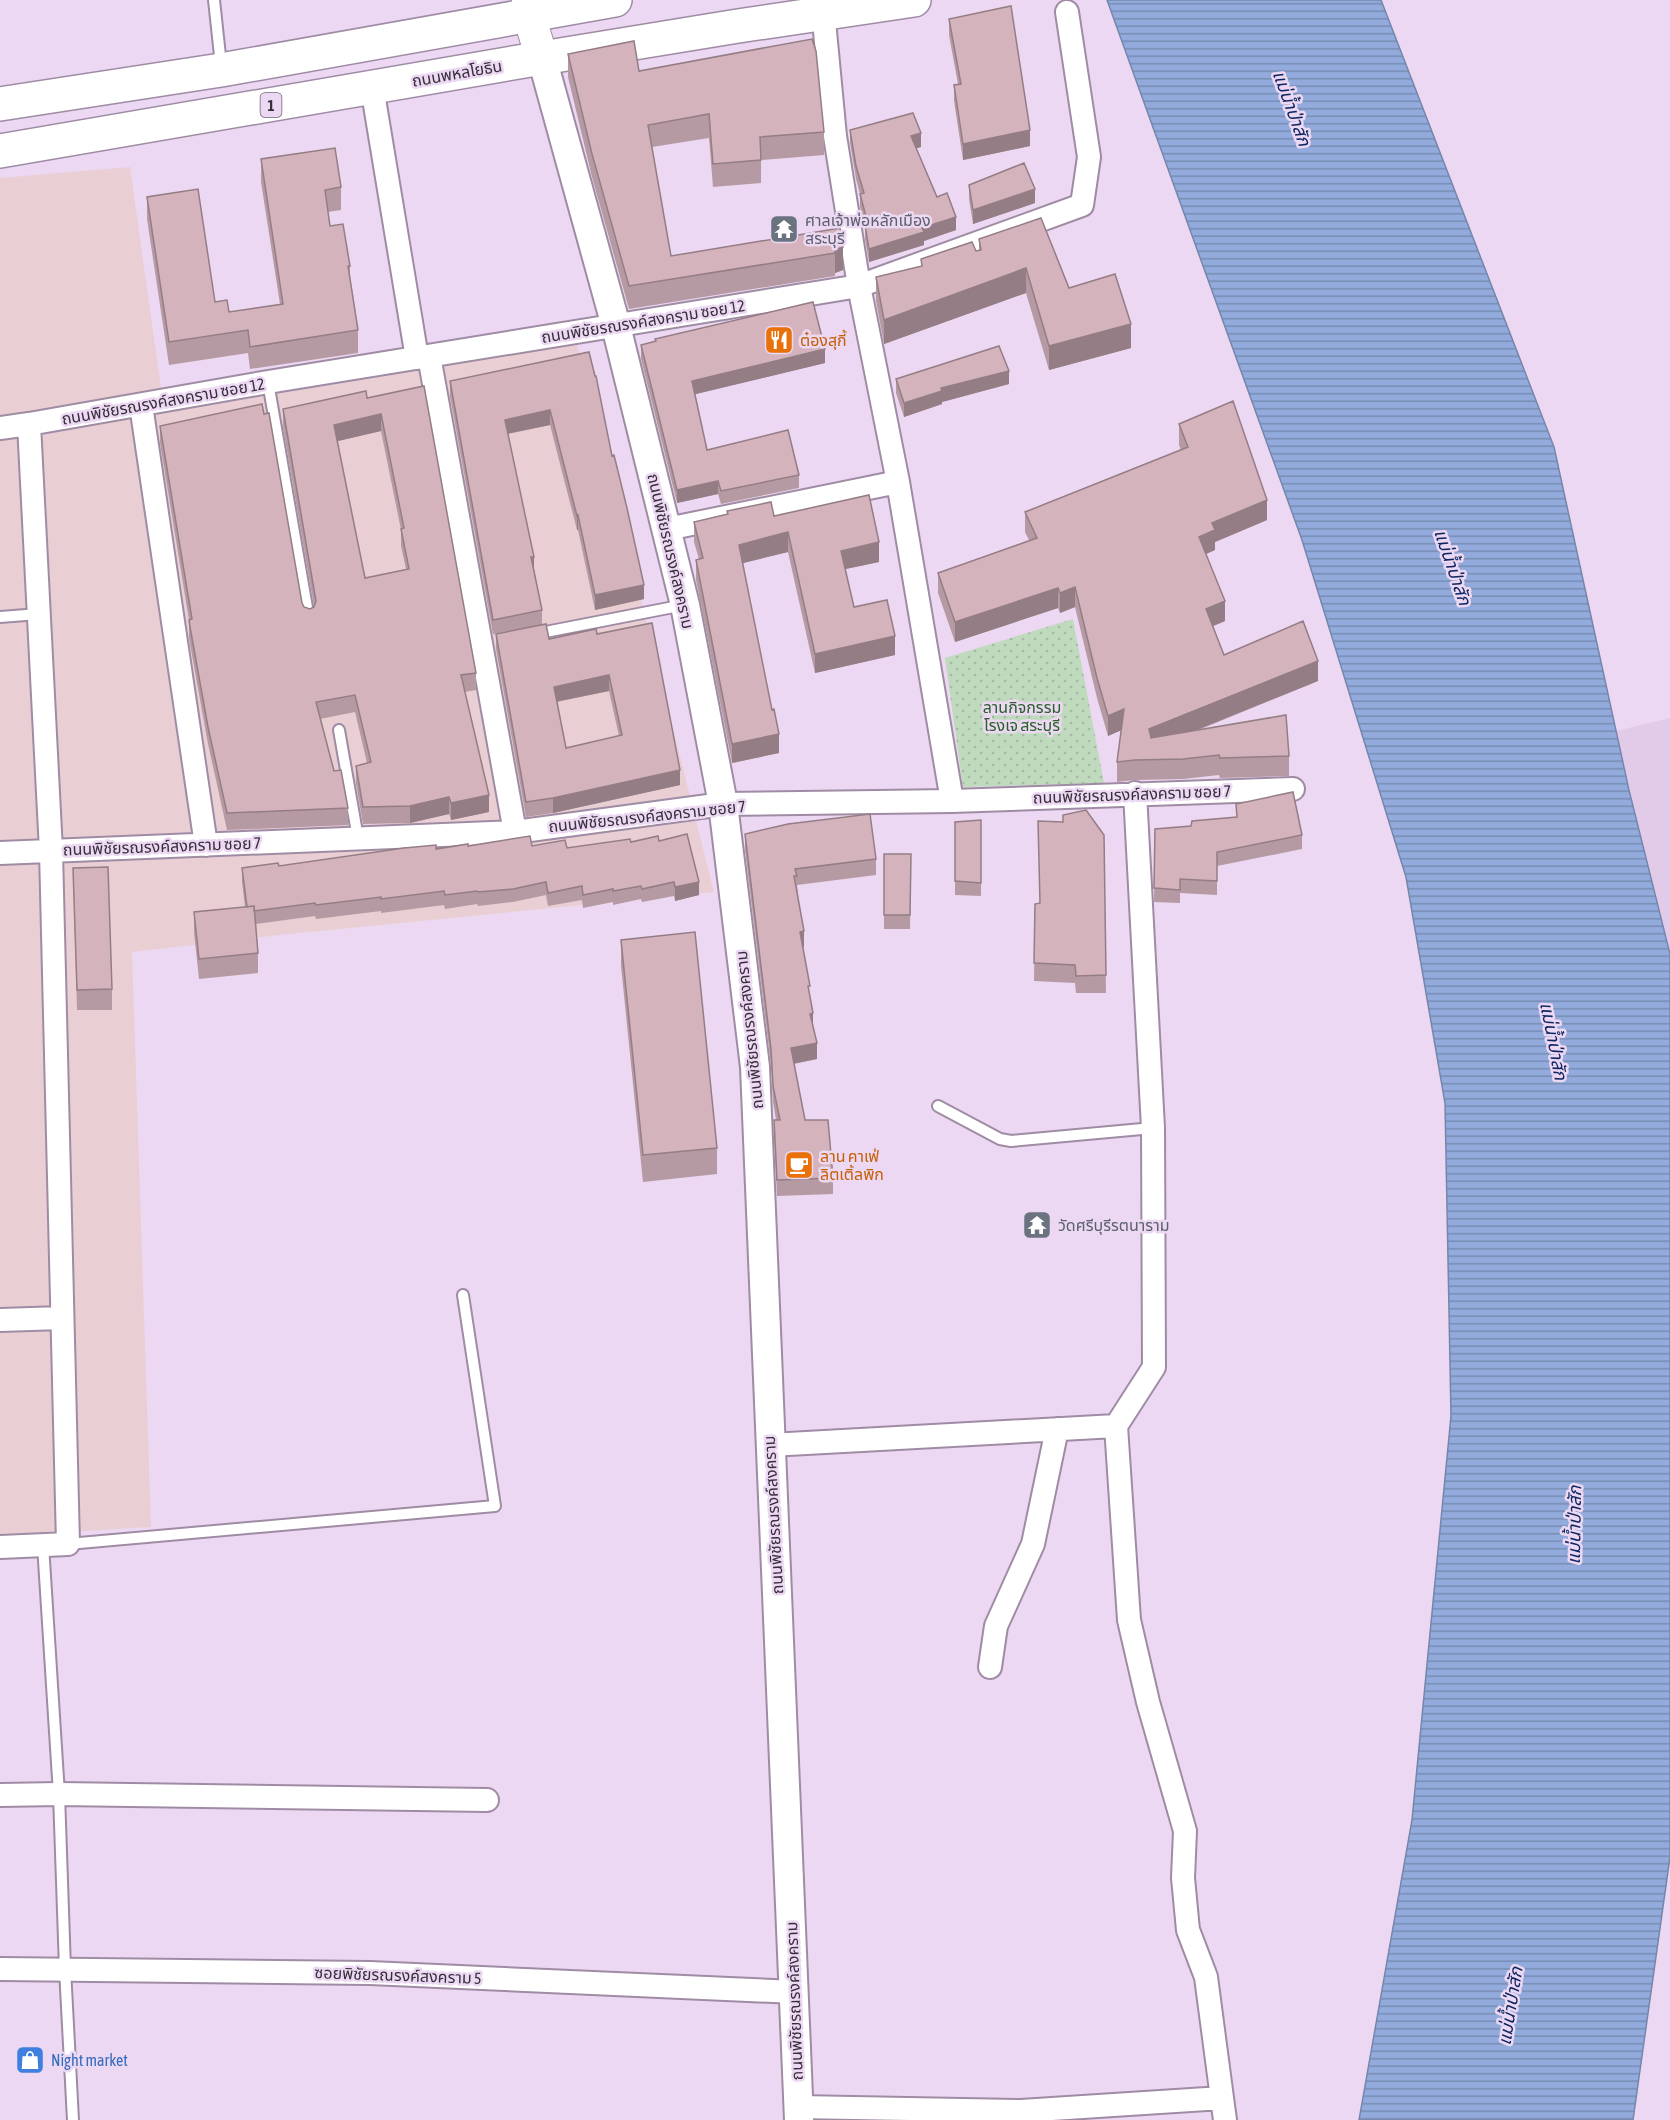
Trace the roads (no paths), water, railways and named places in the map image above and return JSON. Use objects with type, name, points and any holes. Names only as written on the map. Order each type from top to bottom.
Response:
[{"type":"main road","points":[[0,104],[221,70],[529,8],[615,0]]},
{"type":"main road","name":"ถนนพหลโยธิน","points":[[0,151],[738,26],[824,7],[914,0]]},
{"type":"main road","name":"ถนนพิชัยรณรงค์สงคราม","points":[[529,8],[542,58]]},
{"type":"street","points":[[824,7],[835,136],[859,286],[898,482],[952,801]]},
{"type":"street","name":"ถนนพิชัยรณรงค์สงคราม ซอย 12","points":[[0,428],[859,286],[1082,205],[1089,157],[1067,12]]},
{"type":"street","name":"ถนนพิชัยรณรงค์สงคราม","points":[[542,58],[616,326],[686,605],[723,804],[755,1067],[799,2113]]},
{"type":"street","points":[[372,87],[423,357],[487,643],[515,832]]},
{"type":"street","points":[[141,405],[206,845]]},
{"type":"street","points":[[0,1547],[68,1544],[51,851],[29,424]]},
{"type":"street","points":[[667,529],[898,482]]},
{"type":"street","name":"ถนนพิชัยรณรงค์สงคราม ซอย 7","points":[[0,853],[515,832],[723,804],[952,801],[1293,789]]},
{"type":"street","points":[[799,2113],[1223,2109],[1206,1977],[1188,1930],[1183,1878],[1185,1831],[1148,1702],[1128,1620],[1116,1426],[1154,1367],[1154,1128],[1135,793]]},
{"type":"street","points":[[0,1320],[62,1318]]},
{"type":"street","points":[[770,1445],[1116,1426]]},
{"type":"street","points":[[990,1667],[996,1626],[1033,1544],[1057,1429]]},
{"type":"street","points":[[0,1795],[486,1800]]},
{"type":"street","name":"ซอยพิชัยรณรงค์สงคราม 5","points":[[0,1969],[370,1972],[795,1992]]},
{"type":"lane","points":[[214,0],[221,70]]},
{"type":"lane","points":[[268,382],[309,619]]},
{"type":"lane","points":[[527,636],[686,605]]},
{"type":"lane","points":[[0,617],[39,614]]},
{"type":"lane","points":[[339,730],[358,838]]},
{"type":"lane","points":[[938,1106],[1000,1139],[1011,1141],[1154,1128]]},
{"type":"lane","points":[[68,1544],[495,1506],[463,1295]]},
{"type":"lane","points":[[43,1545],[59,1794],[73,2120]]},
{"type":"water","name":"แม่น้ำป่าสัก","points":[[1107,0],[1381,0],[1554,447],[1629,790],[1670,954],[1670,1857],[1633,2120],[1359,2120],[1412,1820],[1451,1416],[1445,1103],[1406,877],[1302,540]]},
{"type":"place","name":"ศาลเจ้าพ่อหลักเมือง สระบุรี","points":[[784,229]]},
{"type":"place","name":"ต๋องสุกี้","points":[[779,340]]},
{"type":"place","name":"ลาน คาเฟ่ ลิตเติ้ลพิก","points":[[799,1165]]},
{"type":"place","name":"วัดศรีบุรีรตนาราม","points":[[1037,1225]]},
{"type":"place","name":"Night market","points":[[30,2060]]},
{"type":"park label","name":"ลานกิจกรรม โรงเจ สระบุรี","points":[[1022,716]]}]
